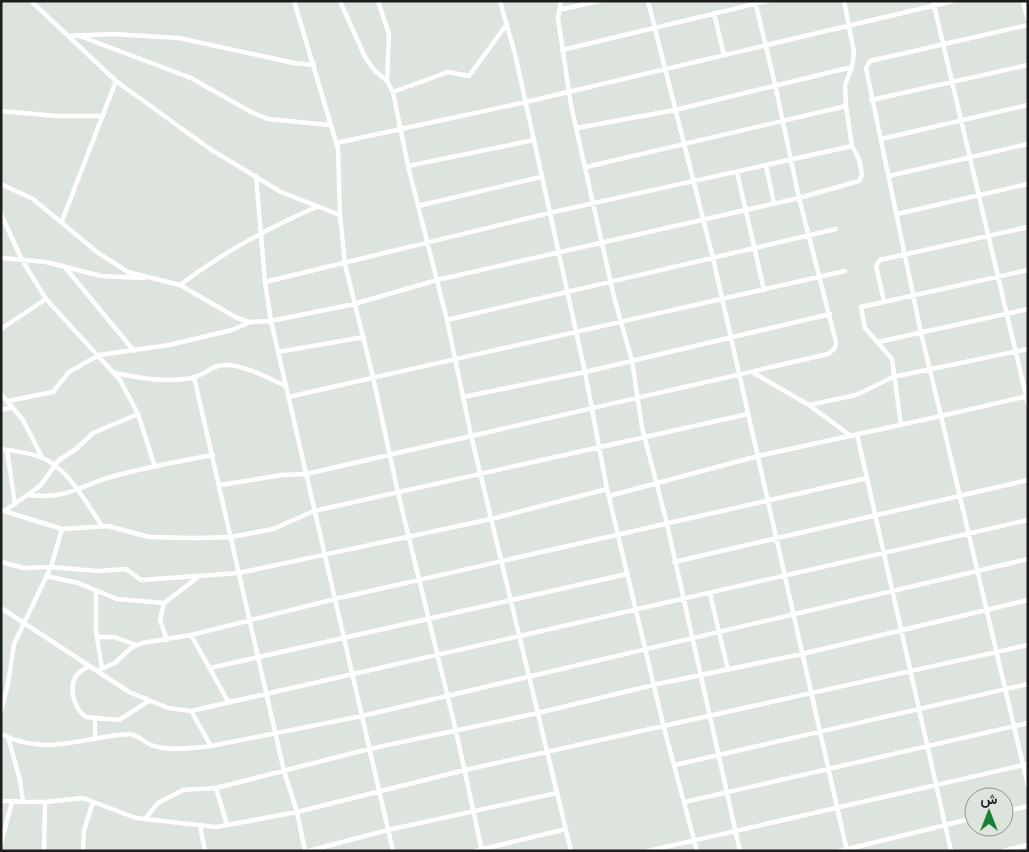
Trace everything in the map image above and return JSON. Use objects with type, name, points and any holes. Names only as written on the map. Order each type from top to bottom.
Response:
[{"type":"street","points":[[31,1],[116,81],[210,149],[281,192],[340,215]]},
{"type":"street","points":[[294,1],[339,156],[340,215],[345,264],[364,337],[398,493],[456,731],[482,850]]},
{"type":"street","points":[[340,1],[365,58],[375,71],[387,81],[393,92],[408,166],[447,320],[471,435],[571,851]]},
{"type":"street","points":[[378,1],[389,34],[390,50],[387,81]]},
{"type":"street","points":[[500,1],[526,102],[577,333],[607,489],[635,610],[697,851]]},
{"type":"street","points":[[561,1],[559,10],[562,50],[568,91],[611,281],[632,361],[644,436],[701,674],[740,851]]},
{"type":"street","points":[[559,10],[599,1]]},
{"type":"street","points":[[648,1],[713,258],[783,576],[847,850]]},
{"type":"street","points":[[562,50],[654,26],[755,2],[767,1]]},
{"type":"street","points":[[8,401],[53,392],[69,372],[98,355],[134,351],[232,330],[250,322],[271,321],[354,304],[437,280],[799,198],[862,179],[859,157],[852,146],[846,106],[845,85],[852,67],[854,52],[844,1]]},
{"type":"street","points":[[336,143],[526,102],[953,1]]},
{"type":"street","points":[[1023,1],[1028,20]]},
{"type":"street","points":[[220,485],[282,475],[306,474],[390,456],[471,435],[593,410],[828,354],[835,348],[836,342],[830,314],[808,236],[776,84],[755,2]]},
{"type":"street","points":[[934,4],[1028,404]]},
{"type":"street","points":[[714,13],[724,55]]},
{"type":"street","points":[[393,92],[448,72],[468,76],[507,24]]},
{"type":"street","points":[[1028,25],[870,61],[866,68],[929,370],[1014,726],[1026,764],[1028,786]]},
{"type":"street","points":[[68,36],[147,34],[179,38],[294,63],[314,65]]},
{"type":"street","points":[[77,35],[191,78],[253,113],[268,119],[330,125]]},
{"type":"street","points":[[872,100],[1028,65]]},
{"type":"street","points":[[577,128],[675,110],[852,67]]},
{"type":"street","points":[[62,222],[116,81]]},
{"type":"street","points":[[881,139],[1028,105]]},
{"type":"street","points":[[586,167],[846,106]]},
{"type":"street","points":[[1,111],[57,116],[103,116]]},
{"type":"street","points":[[408,166],[534,140]]},
{"type":"street","points":[[889,176],[1028,144]]},
{"type":"street","points":[[265,282],[428,244],[549,213],[852,146]]},
{"type":"street","points":[[766,166],[774,203]]},
{"type":"street","points":[[736,172],[764,290]]},
{"type":"street","points":[[256,176],[265,282],[271,321],[393,851]]},
{"type":"street","points":[[418,206],[542,177]]},
{"type":"street","points":[[1,184],[33,199],[96,252],[128,272],[180,286],[229,314],[250,322]]},
{"type":"street","points":[[897,214],[1028,184]]},
{"type":"street","points":[[180,286],[226,252],[261,232],[316,207]]},
{"type":"street","points":[[1,214],[22,260],[46,299],[115,373],[130,396],[138,414],[155,467]]},
{"type":"street","points":[[884,301],[877,262],[1028,227]]},
{"type":"street","points":[[447,320],[836,229]]},
{"type":"street","points":[[1,258],[63,265],[101,276],[124,279],[150,278]]},
{"type":"street","points":[[63,265],[134,351]]},
{"type":"street","points":[[901,425],[892,359],[865,328],[861,307],[1028,270]]},
{"type":"street","points":[[288,397],[622,323],[844,271]]},
{"type":"street","points":[[1,329],[46,299]]},
{"type":"street","points":[[878,342],[1028,309]]},
{"type":"street","points":[[463,397],[585,372],[730,336],[830,314]]},
{"type":"street","points":[[278,352],[364,337]]},
{"type":"street","points":[[809,405],[856,395],[893,377],[1028,349]]},
{"type":"street","points":[[115,373],[141,378],[174,380],[194,377],[217,366],[226,365],[246,370],[286,386]]},
{"type":"street","points":[[752,372],[809,405],[851,436]]},
{"type":"street","points":[[194,377],[284,771],[297,812],[306,851],[388,830],[557,793]]},
{"type":"street","points":[[1,394],[30,431],[42,457]]},
{"type":"street","points":[[609,496],[758,456],[1027,397]]},
{"type":"street","points":[[1,410],[13,407]]},
{"type":"street","points":[[4,510],[29,495],[46,480],[54,465],[93,432],[138,414]]},
{"type":"street","points":[[4,510],[62,528],[102,526],[149,537],[230,537],[273,529],[314,511],[748,414]]},
{"type":"street","points":[[857,434],[951,851]]},
{"type":"street","points":[[1,450],[42,457],[54,465],[77,490],[102,526]]},
{"type":"street","points":[[7,450],[15,504]]},
{"type":"street","points":[[29,495],[52,497],[112,477],[213,455]]},
{"type":"street","points":[[97,637],[122,638],[136,645],[167,640],[335,599],[867,478]]},
{"type":"street","points":[[674,562],[1028,480]]},
{"type":"street","points":[[1,562],[24,568],[50,567],[97,571],[126,569],[141,580],[198,578],[239,573],[409,537],[491,519],[607,489]]},
{"type":"street","points":[[1,608],[89,666],[100,670],[115,684],[148,701],[168,708],[192,711],[1028,520]]},
{"type":"street","points":[[1,711],[8,684],[12,651],[50,567],[62,528]]},
{"type":"street","points":[[1,734],[34,746],[48,746],[129,734],[139,735],[153,746],[169,748],[211,746],[362,716],[529,675],[793,616],[1028,559]]},
{"type":"street","points":[[210,668],[627,574]]},
{"type":"street","points":[[46,576],[78,583],[123,600],[164,603]]},
{"type":"street","points":[[167,640],[160,620],[164,603],[198,578]]},
{"type":"street","points":[[96,591],[100,670]]},
{"type":"street","points":[[710,594],[728,670]]},
{"type":"street","points":[[145,820],[158,803],[176,792],[191,788],[216,788],[369,749],[538,713],[701,674],[802,654],[1028,600]]},
{"type":"street","points":[[191,635],[229,703]]},
{"type":"street","points":[[1,801],[45,802],[78,798],[145,820],[200,826],[227,825],[297,812],[465,770],[664,728],[1028,644]]},
{"type":"street","points":[[100,670],[121,660],[136,645]]},
{"type":"street","points":[[89,666],[75,677],[72,690],[76,707],[80,714],[95,719],[119,720],[148,701]]},
{"type":"street","points":[[675,765],[1028,684]]},
{"type":"street","points":[[192,711],[211,746]]},
{"type":"street","points":[[95,719],[95,739]]},
{"type":"street","points":[[685,802],[1028,723]]},
{"type":"street","points":[[8,737],[20,780],[23,802]]},
{"type":"street","points":[[648,851],[1026,764]]},
{"type":"street","points":[[216,788],[227,825]]},
{"type":"street","points":[[1,843],[12,802]]},
{"type":"street","points":[[44,851],[45,802]]},
{"type":"street","points":[[83,851],[84,830],[93,802]]},
{"type":"street","points":[[1014,810],[1028,806]]},
{"type":"street","points":[[840,851],[964,820]]},
{"type":"street","points":[[200,826],[205,851]]},
{"type":"street","points":[[476,851],[566,829]]},
{"type":"street","points":[[1003,851],[1028,845]]}]
